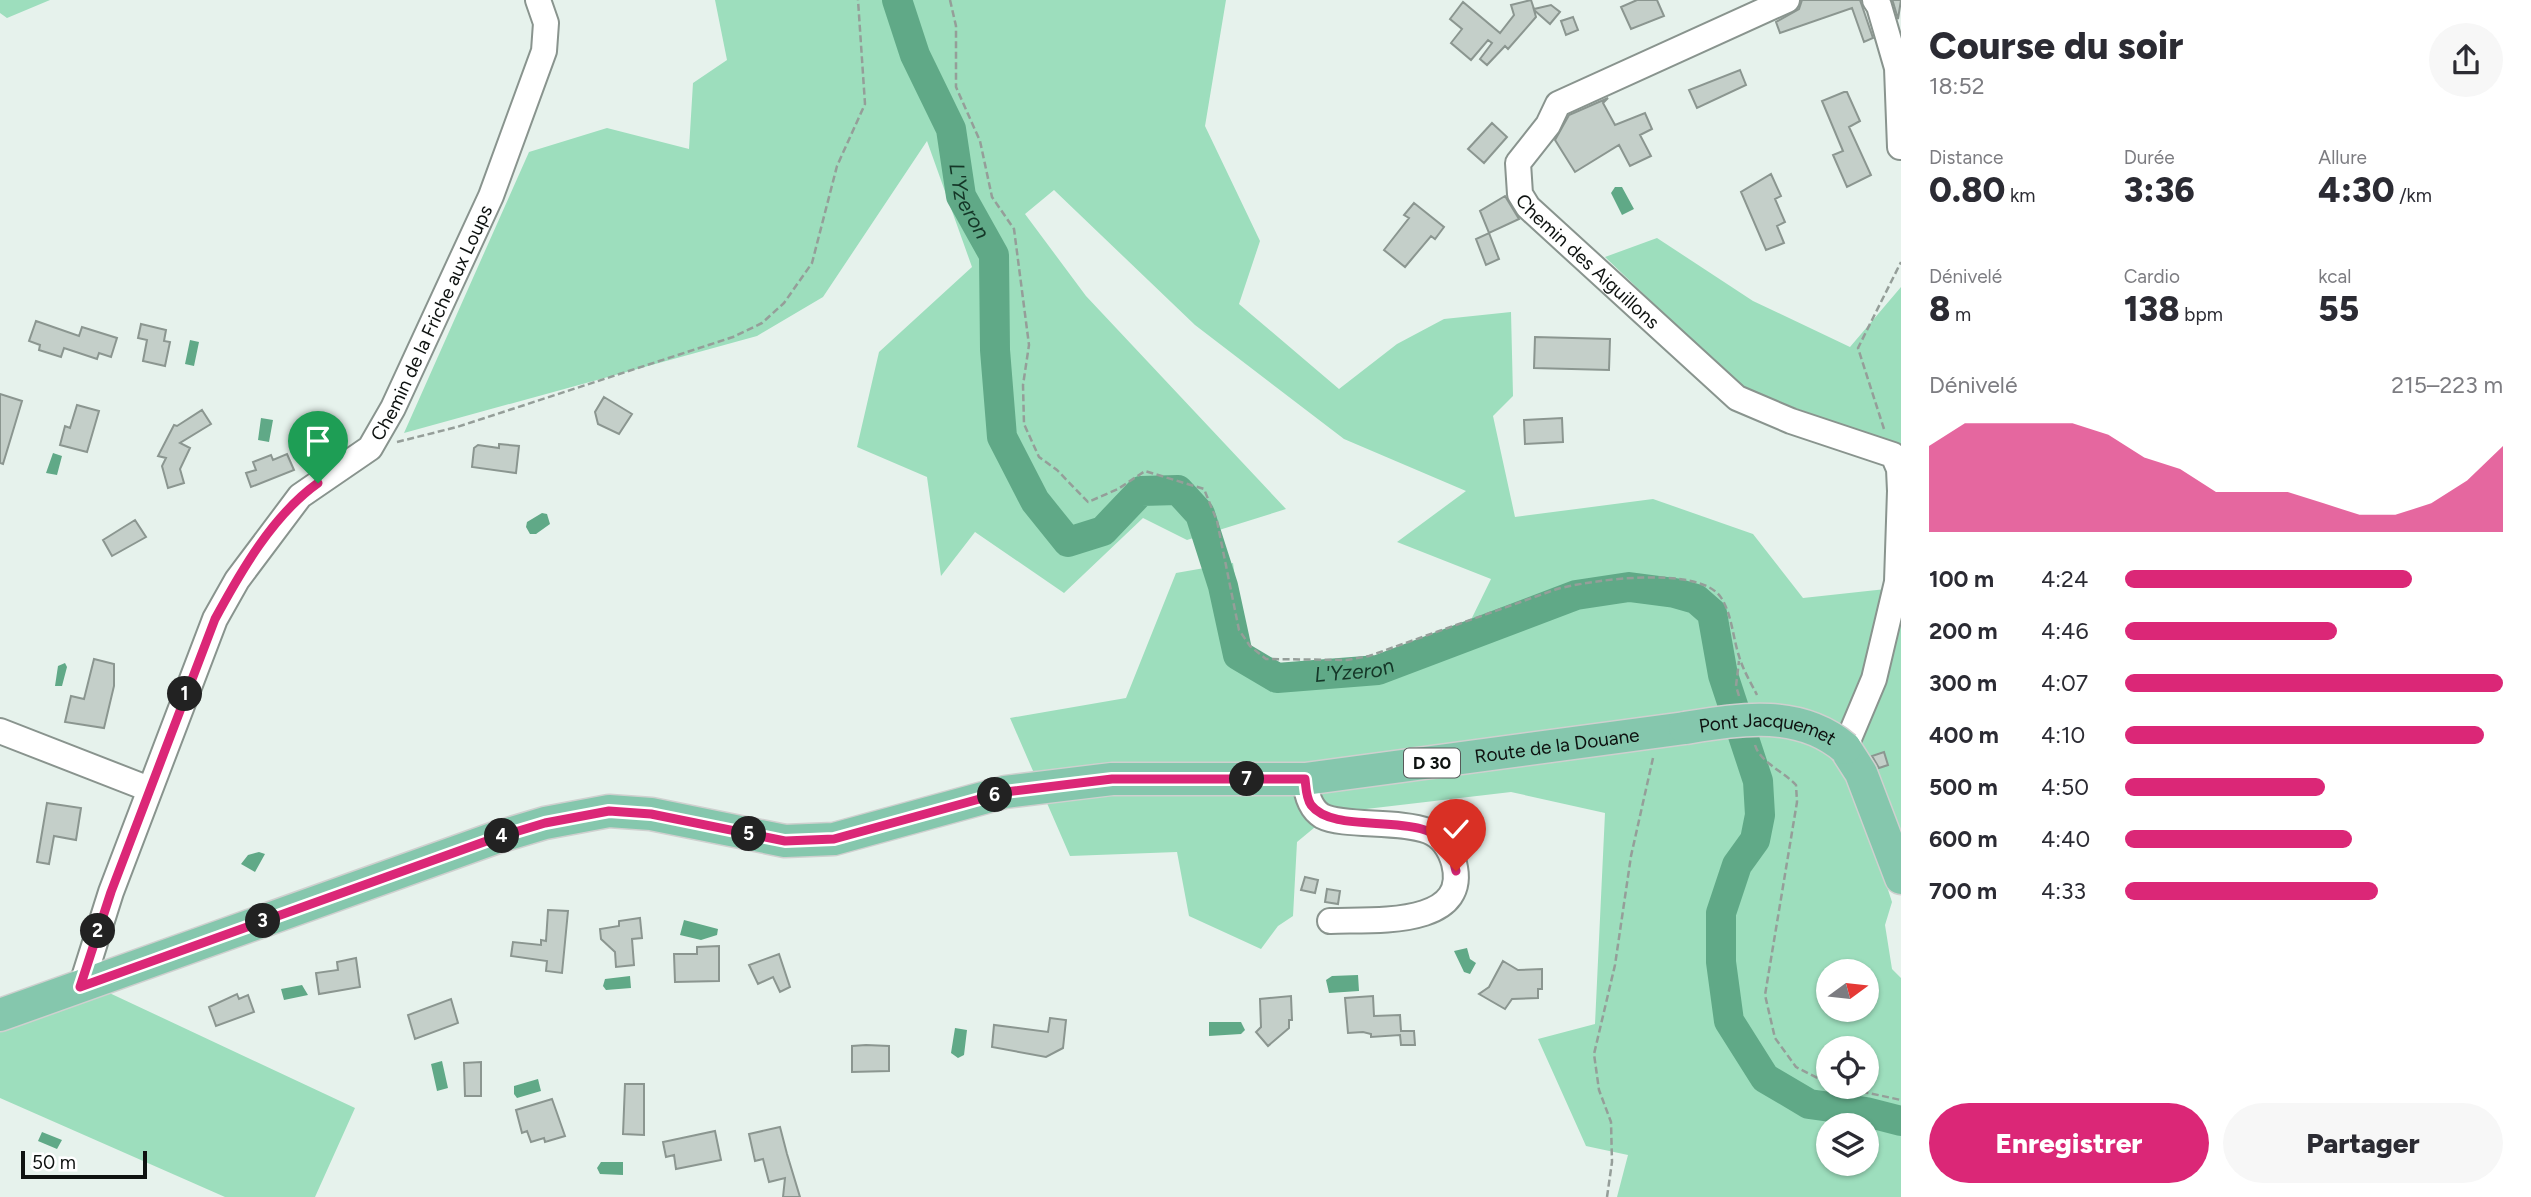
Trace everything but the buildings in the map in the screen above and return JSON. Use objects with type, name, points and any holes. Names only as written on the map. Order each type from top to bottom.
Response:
[{"type":"main road","name":"Pont Jacquemet","points":[[1671,730],[1750,720],[1794,722],[1827,734],[1845,748]]},
{"type":"main road","name":"Route de la Douane","points":[[0,1015],[495,838],[545,823],[609,811],[651,814],[785,841],[834,839],[1005,792],[1112,779],[1305,779],[1671,730]]},
{"type":"main road","name":"D 30","points":[[1845,748],[1861,773],[1901,878]]},
{"type":"street","name":"Chemin de la Friche aux Loups","points":[[80,987],[111,892],[215,619],[237,580],[300,496],[370,448],[393,408],[491,196],[544,51],[546,23],[538,0]]},
{"type":"street","name":"Chemin des Aiguillons","points":[[1787,0],[1558,104],[1548,125],[1518,163],[1520,194],[1528,207],[1558,237],[1737,398],[1791,421],[1893,455]]},
{"type":"street","points":[[1875,0],[1897,68],[1900,147]]},
{"type":"street","points":[[1845,748],[1874,679],[1897,582],[1900,480],[1893,455]]},
{"type":"street","points":[[0,731],[149,789]]},
{"type":"street","points":[[1305,779],[1309,803],[1322,816],[1341,821],[1384,822],[1430,832],[1450,847],[1456,871],[1451,894],[1441,907],[1419,916],[1330,921]]},
{"type":"path","points":[[370,448],[457,427],[711,345],[762,323],[784,303],[813,263],[837,166],[865,104],[858,0]]},
{"type":"path","points":[[950,0],[956,26],[956,87],[980,141],[992,197],[1014,229],[1030,345],[1023,385],[1024,424],[1039,457],[1057,470],[1088,502],[1118,489],[1145,471],[1204,489],[1217,522],[1239,630],[1250,646],[1266,659],[1347,660],[1396,647],[1557,589],[1584,582],[1638,576],[1704,583],[1717,592],[1729,614],[1740,659],[1760,701]]},
{"type":"path","points":[[1893,455],[1858,348],[1901,262]]},
{"type":"path","points":[[1739,697],[1736,686],[1740,659]]},
{"type":"path","points":[[1607,1197],[1612,1162],[1611,1122],[1599,1090],[1594,1054],[1615,965],[1631,856],[1671,730]]},
{"type":"path","points":[[1753,741],[1761,757],[1782,770],[1796,785],[1797,802],[1765,995],[1775,1038],[1796,1067],[1816,1077]]},
{"type":"path","points":[[1879,1095],[1901,1100]]},
{"type":"shaded area","points":[[0,0],[50,0],[7,18],[0,13]]},
{"type":"shaded area","points":[[715,0],[1226,0],[1205,126],[1260,241],[1239,304],[1339,389],[1397,344],[1444,319],[1511,312],[1513,396],[1493,416],[1515,517],[1653,499],[1753,534],[1803,598],[1886,589],[1849,732],[1855,789],[1892,902],[1885,925],[1892,969],[1901,978],[1901,1197],[1617,1197],[1628,1155],[1586,1146],[1538,1039],[1595,1024],[1605,813],[1511,792],[1332,813],[1297,842],[1293,916],[1278,926],[1261,949],[1189,916],[1177,852],[1070,856],[1010,718],[1126,698],[1176,573],[1233,563],[1245,650],[1277,670],[1371,662],[1467,628],[1491,579],[1397,542],[1466,491],[1344,439],[1195,325],[1054,190],[1025,214],[1086,296],[1286,509],[1187,540],[1143,518],[1064,593],[975,532],[941,576],[927,477],[857,447],[879,352],[972,267],[927,141],[823,297],[757,336],[404,433],[529,152],[607,128],[689,149],[693,83],[727,60]]},
{"type":"shaded area","points":[[1615,187],[1622,187],[1634,209],[1622,215],[1611,193]]},
{"type":"shaded area","points":[[1657,238],[1753,301],[1850,347],[1901,287],[1901,445],[1744,390],[1605,257]]},
{"type":"shaded area","points":[[190,340],[199,342],[194,366],[185,364]]},
{"type":"shaded area","points":[[261,418],[273,420],[269,442],[258,440]]},
{"type":"shaded area","points":[[53,453],[62,456],[57,475],[46,473]]},
{"type":"shaded area","points":[[542,513],[547,514],[550,524],[536,534],[530,534],[526,527],[527,522]]},
{"type":"shaded area","points":[[1901,597],[1901,838],[1854,735]]},
{"type":"shaded area","points":[[65,663],[67,667],[62,686],[55,686],[58,666]]},
{"type":"shaded area","points":[[259,852],[265,854],[255,872],[241,864],[248,855]]},
{"type":"shaded area","points":[[684,920],[718,929],[717,935],[701,940],[680,935]]},
{"type":"shaded area","points":[[1467,948],[1470,959],[1476,963],[1470,974],[1464,972],[1454,951]]},
{"type":"shaded area","points":[[1358,975],[1359,991],[1329,993],[1326,980],[1332,976]]},
{"type":"shaded area","points":[[630,976],[631,988],[606,990],[603,986],[605,979]]},
{"type":"shaded area","points":[[302,985],[308,995],[284,1000],[281,989]]},
{"type":"shaded area","points":[[103,990],[355,1108],[315,1197],[225,1197],[0,1098],[0,1028]]},
{"type":"shaded area","points":[[1209,1022],[1241,1022],[1245,1030],[1241,1034],[1209,1036]]},
{"type":"shaded area","points":[[955,1028],[967,1030],[964,1055],[958,1058],[951,1053]]},
{"type":"shaded area","points":[[442,1061],[448,1088],[437,1091],[431,1064]]},
{"type":"shaded area","points":[[538,1079],[541,1091],[517,1098],[514,1086]]},
{"type":"shaded area","points":[[42,1132],[62,1140],[57,1149],[38,1141]]},
{"type":"shaded area","points":[[601,1162],[623,1162],[623,1175],[600,1174],[597,1168]]},
{"type":"waterway","name":"L'Yzeron","points":[[897,0],[915,55],[951,129],[961,196],[994,255],[995,350],[1002,437],[1035,501],[1068,542],[1103,531],[1141,491],[1178,490],[1200,514],[1223,586],[1238,655],[1277,678],[1378,670],[1576,595],[1629,587],[1675,593],[1696,599],[1712,613],[1723,675],[1758,781],[1760,815],[1755,840],[1737,865],[1721,913],[1721,962],[1729,1021],[1765,1078],[1809,1104],[1866,1112],[1901,1121]]},
{"type":"route","points":[[318,483],[300,496],[278,522],[237,580],[215,619],[111,892],[80,987],[495,838],[545,823],[609,811],[651,814],[785,841],[834,839],[1005,792],[1112,779],[1305,779],[1309,803],[1322,816],[1341,821],[1384,822],[1430,832],[1450,847],[1456,871]]}]
